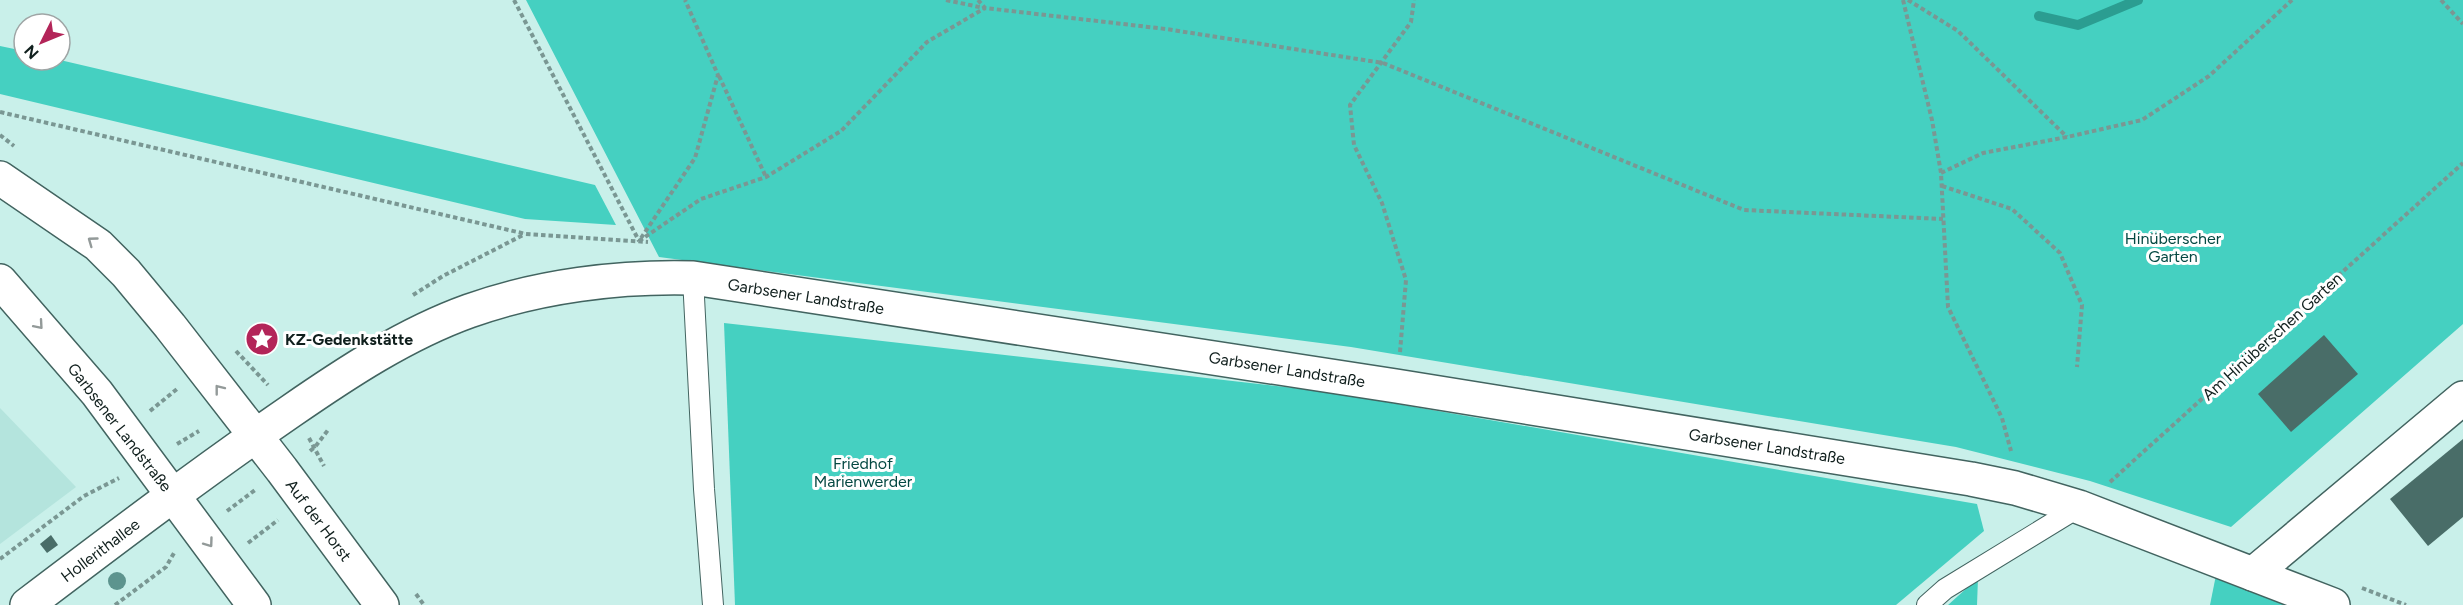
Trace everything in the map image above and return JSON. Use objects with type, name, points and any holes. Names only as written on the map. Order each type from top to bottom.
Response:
[{"type":"street","points":[[0,178],[98,245],[141,291],[255,435]]},
{"type":"street","name":"Garbsener Landstraße","points":[[0,281],[97,393],[173,496],[255,435],[327,386],[401,342],[469,311],[536,293],[606,281],[657,277],[693,278],[1396,386],[1971,479],[2015,488],[2079,507],[2332,605]]},
{"type":"street","points":[[2253,574],[2463,398]]},
{"type":"street","name":"Auf der Horst","points":[[255,435],[382,605]]},
{"type":"street","points":[[173,496],[254,605]]},
{"type":"street","name":"Hollerithallee","points":[[27,605],[173,496]]},
{"type":"lane","points":[[693,278],[713,605]]},
{"type":"lane","points":[[1927,605],[1945,589],[2079,507]]},
{"type":"path","points":[[514,0],[657,277]]},
{"type":"path","points":[[686,0],[765,177]]},
{"type":"path","points":[[946,0],[985,8],[1167,29],[1383,63],[1744,210],[1943,219]]},
{"type":"path","points":[[978,0],[985,8]]},
{"type":"path","points":[[1396,386],[1406,280],[1382,203],[1354,145],[1350,105],[1411,22],[1414,0]]},
{"type":"path","points":[[1903,0],[1932,120],[1941,173],[1948,307],[2002,418],[2012,455]]},
{"type":"path","points":[[1908,0],[1958,31],[2067,137]]},
{"type":"path","points":[[1941,173],[1983,153],[2142,120],[2209,76],[2292,0]]},
{"type":"path","points":[[2441,0],[2463,24]]},
{"type":"path","points":[[639,241],[701,199],[765,177],[841,131],[927,42],[985,8]]},
{"type":"path","points":[[639,241],[694,158],[718,75]]},
{"type":"path","points":[[0,112],[526,234]]},
{"type":"path","name":"Am Hinüberschen Garten","points":[[2079,507],[2463,163]]},
{"type":"path","points":[[1942,186],[2012,209],[2060,253],[2082,305],[2077,367]]},
{"type":"path","points":[[124,430],[203,369]]},
{"type":"path","points":[[0,559],[84,496],[118,479],[235,410],[269,385]]},
{"type":"path","points":[[115,605],[166,567],[174,553],[200,531],[315,447],[331,426]]},
{"type":"path","points":[[224,563],[304,499]]},
{"type":"shaded area","points":[[0,408],[76,487],[0,544]]},
{"type":"green space","name":"Hinüberscher Garten","points":[[526,0],[2463,0],[2463,324],[2231,527],[2090,481],[1956,447],[1351,347],[659,257]]},
{"type":"green space","points":[[0,46],[12,48],[12,72],[72,72],[72,63],[595,185],[616,225],[525,219],[0,94]]},
{"type":"green space","name":"Friedhof Marienwerder","points":[[724,323],[1328,392],[1977,504],[1984,531],[1896,605],[735,605]]},
{"type":"green space","points":[[2216,575],[2293,605],[2210,605]]},
{"type":"green space","points":[[1978,578],[1977,605],[1948,605]]},
{"type":"building","points":[[2324,335],[2358,374],[2291,432],[2258,394]]},
{"type":"building","points":[[2463,439],[2463,517],[2428,546],[2390,499]]},
{"type":"building","points":[[51,535],[58,545],[47,553],[40,544]]},
{"type":"waterway","points":[[2039,16],[2078,25],[2138,0]]},
{"type":"place","name":"KZ-Gedenkstätte","points":[[262,339]]}]
